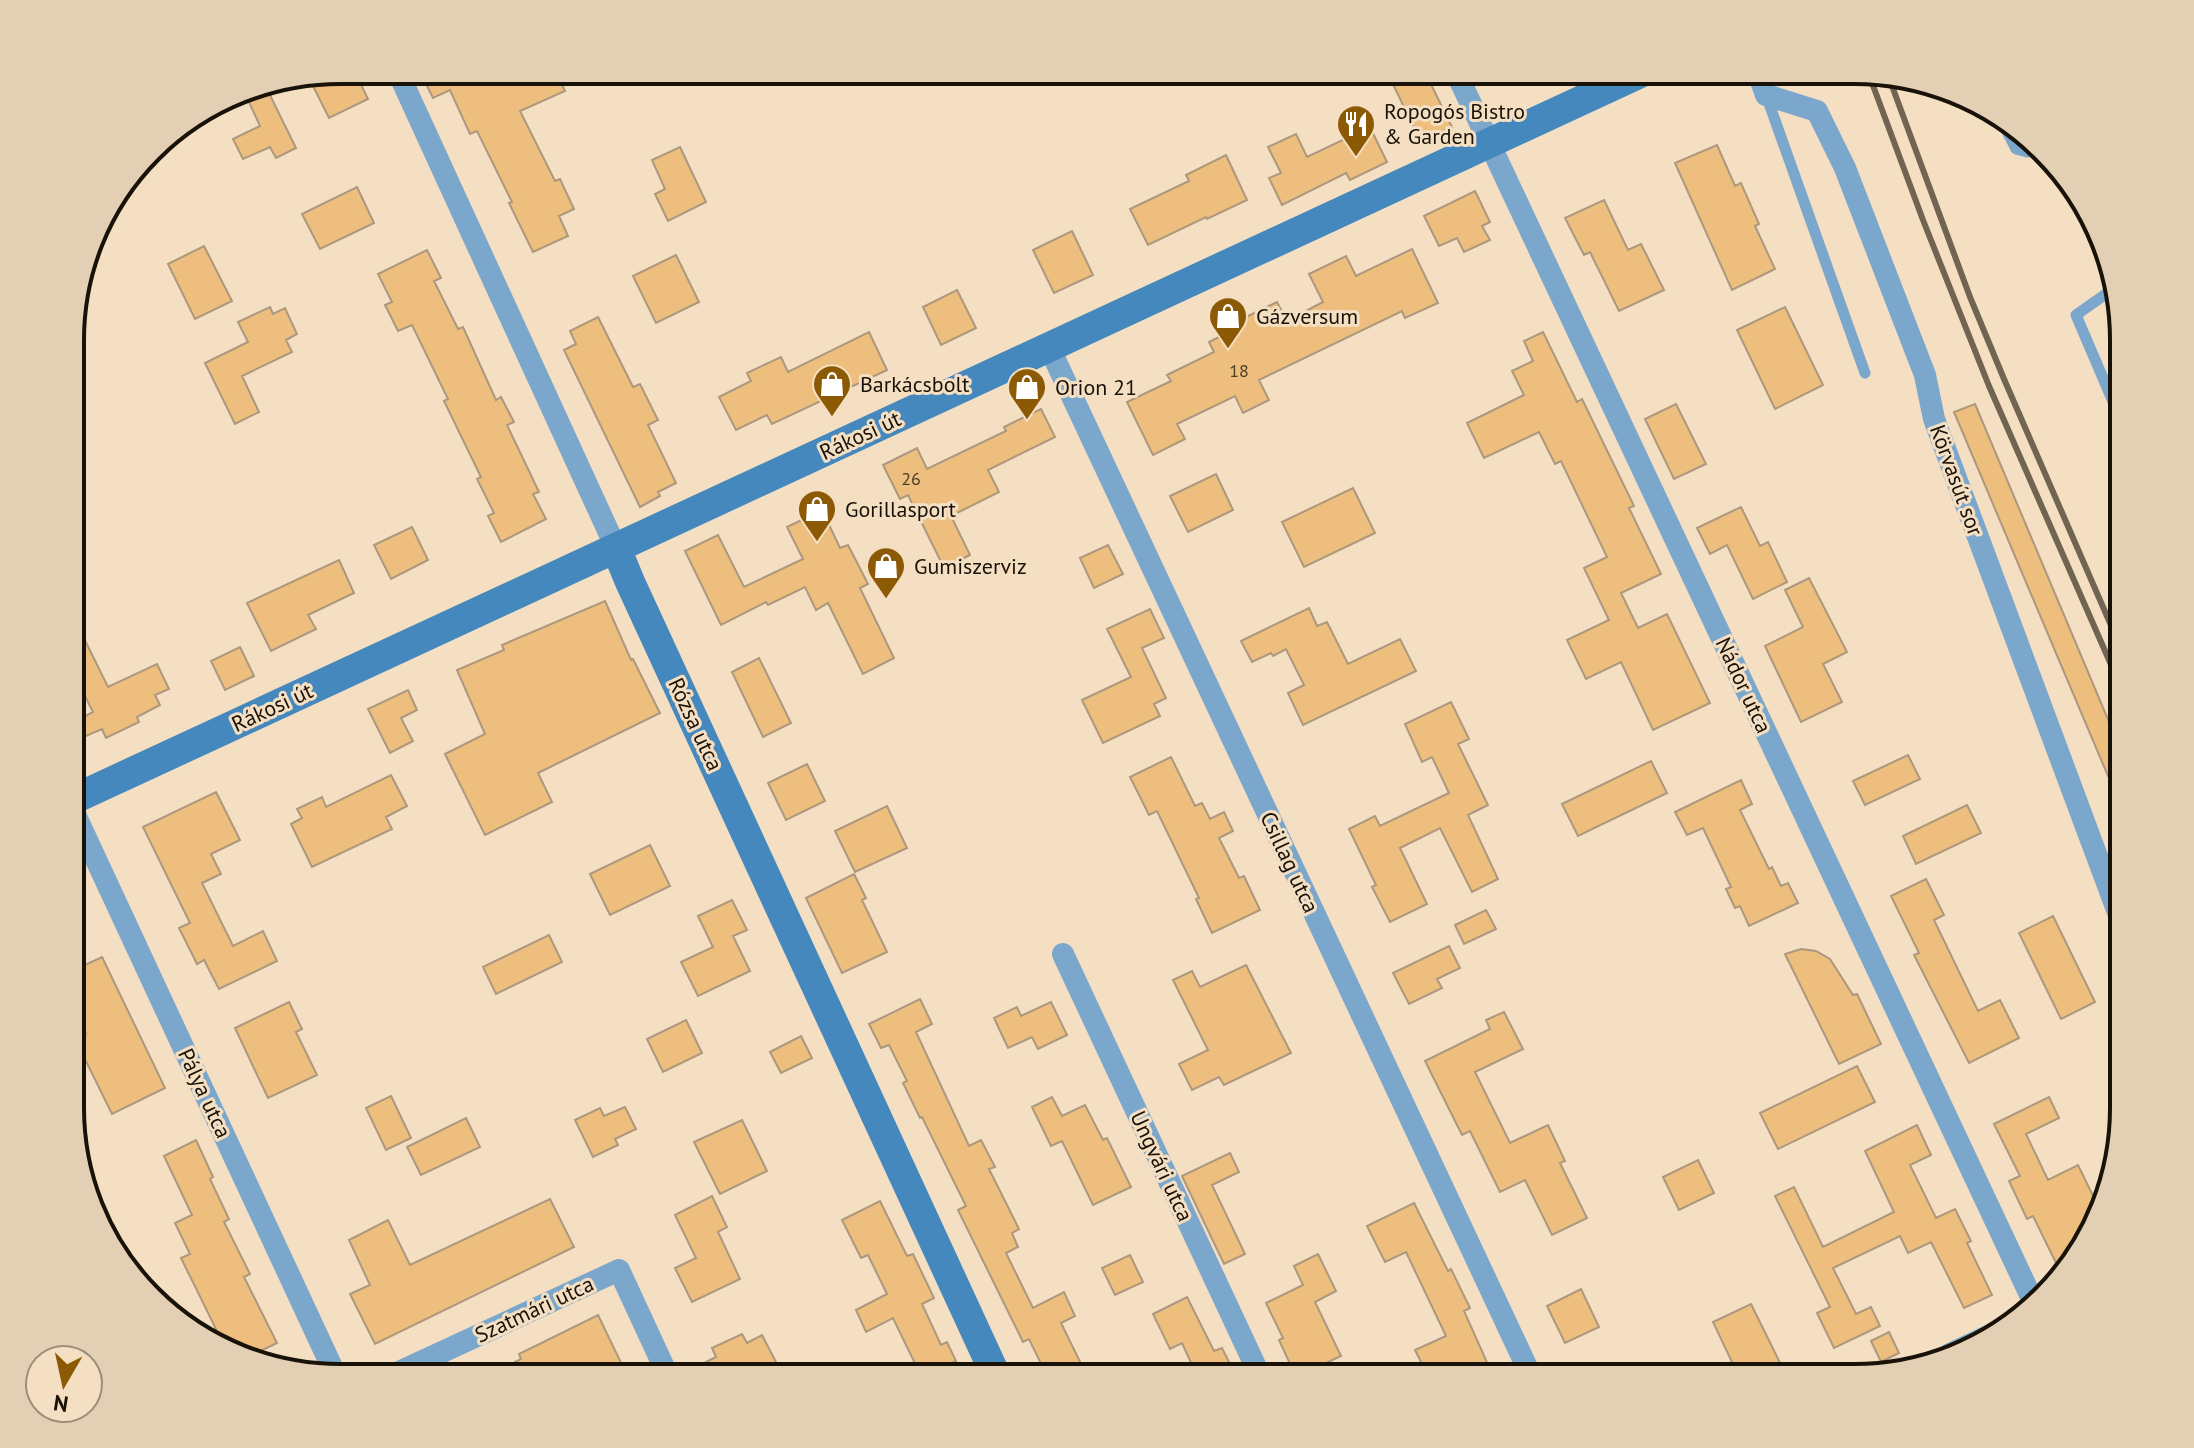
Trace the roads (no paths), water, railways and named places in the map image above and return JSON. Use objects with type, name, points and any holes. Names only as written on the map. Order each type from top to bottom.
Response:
[{"type":"main road","name":"Rákosi út","points":[[84,794],[1616,84]]},
{"type":"main road","name":"Rózsa utca","points":[[616,548],[990,1364]]},
{"type":"street","name":"Rózsa utca","points":[[403,84],[616,548]]},
{"type":"street","name":"Nádor utca","points":[[1462,84],[2030,1294]]},
{"type":"street","points":[[1762,84],[1766,95]]},
{"type":"street","name":"Körvasút sor","points":[[1766,95],[1817,111],[1845,168],[1925,375],[1934,419],[2109,888]]},
{"type":"street","name":"Csillag utca","points":[[1049,347],[1525,1363]]},
{"type":"street","name":"Pálya utca","points":[[84,834],[330,1363]]},
{"type":"street","name":"Ungvári utca","points":[[1063,954],[1254,1363]]},
{"type":"street","name":"Szatmári utca","points":[[416,1364],[619,1270],[662,1364]]},
{"type":"lane","points":[[1766,95],[1865,373]]},
{"type":"lane","points":[[2010,138],[2016,149],[2027,152]]},
{"type":"lane","points":[[2106,294],[2076,315],[2109,392]]},
{"type":"railway","points":[[1873,85],[1989,386],[2109,660]]},
{"type":"railway","points":[[1892,87],[1970,297],[2109,621]]},
{"type":"place","name":"Ropogós Bistro & Garden","points":[[1356,158]]},
{"type":"place","name":"Gázversum","points":[[1228,350]]},
{"type":"place","name":"Barkácsbolt","points":[[832,418]]},
{"type":"place","name":"Orion 21","points":[[1027,421]]},
{"type":"place","name":"Gorillasport","points":[[817,543]]},
{"type":"place","name":"Gumiszerviz","points":[[886,600]]}]
